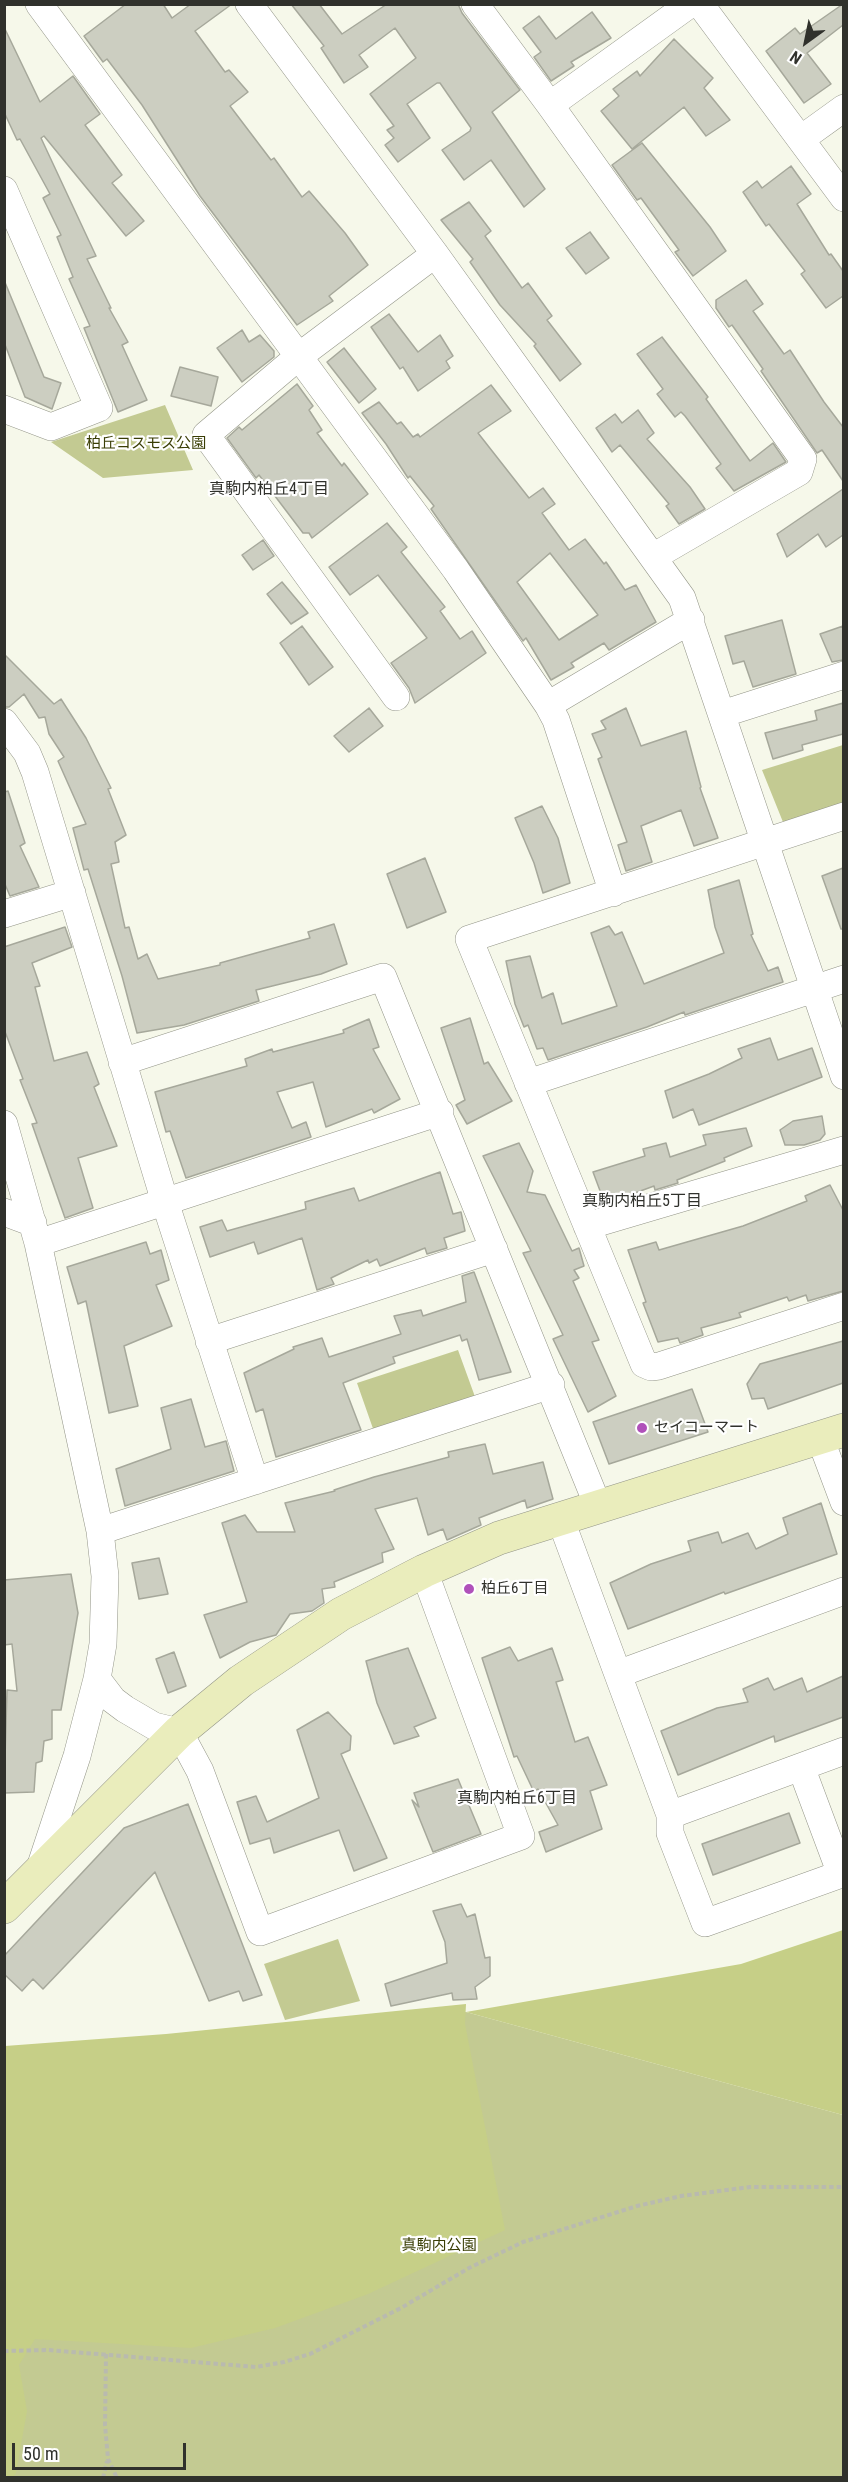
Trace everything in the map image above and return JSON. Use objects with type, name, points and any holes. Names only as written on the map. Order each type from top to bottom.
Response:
[{"type":"street","points":[[39,4],[456,570],[548,705],[556,720],[613,893]]},
{"type":"street","points":[[249,4],[435,254],[682,598],[843,1076]]},
{"type":"street","points":[[475,4],[803,459],[799,472],[653,557]]},
{"type":"street","points":[[550,105],[690,4]]},
{"type":"street","points":[[700,4],[843,198]]},
{"type":"street","points":[[801,139],[843,108]]},
{"type":"street","points":[[4,190],[99,408],[51,427],[4,409]]},
{"type":"street","points":[[396,696],[206,435],[298,357],[435,254]]},
{"type":"street","points":[[548,705],[691,620]]},
{"type":"street","points":[[722,714],[843,675]]},
{"type":"street","points":[[4,722],[27,753],[35,772],[165,1202],[255,1481]]},
{"type":"street","points":[[843,816],[469,939],[644,1364],[651,1367],[843,1306]]},
{"type":"street","points":[[4,914],[72,893]]},
{"type":"street","points":[[122,1062],[383,977],[551,1384],[598,1506]]},
{"type":"street","points":[[528,1083],[843,980]]},
{"type":"street","points":[[4,1212],[36,1233],[165,1202],[440,1112]]},
{"type":"street","points":[[4,1124],[36,1233],[100,1531],[105,1576],[105,1608],[97,1679],[77,1756],[38,1872]]},
{"type":"street","points":[[587,1226],[843,1150]]},
{"type":"street","points":[[210,1341],[494,1249]]},
{"type":"street","points":[[100,1531],[551,1384]]},
{"type":"street","points":[[4,1907],[179,1732],[241,1681],[300,1640],[360,1604],[424,1570],[499,1538],[832,1434],[843,1502]]},
{"type":"street","points":[[560,1518],[670,1815],[670,1833],[705,1923],[842,1873],[801,1767]]},
{"type":"street","points":[[97,1679],[113,1700],[125,1709],[154,1726],[179,1732],[200,1771],[260,1932],[521,1836],[424,1570]]},
{"type":"street","points":[[618,1674],[843,1591]]},
{"type":"street","points":[[670,1815],[843,1751]]},
{"type":"path","points":[[4,2351],[48,2350],[160,2361],[256,2367],[284,2362],[310,2354],[381,2318],[469,2268],[523,2242],[636,2206],[681,2196],[750,2187],[843,2187]]},
{"type":"path","points":[[103,2478],[108,2459],[105,2425],[106,2354]]},
{"type":"path","points":[[108,2459],[117,2478]]},
{"type":"green space","name":"柏丘コスモス公園","points":[[165,405],[193,470],[103,478],[51,442]]},
{"type":"green space","points":[[843,745],[843,814],[785,827],[762,770]]},
{"type":"green space","points":[[458,1350],[478,1405],[377,1440],[357,1383]]},
{"type":"green space","points":[[843,1930],[843,2115],[466,2012],[741,1964]]},
{"type":"green space","points":[[338,1939],[360,2001],[285,2020],[264,1964]]},
{"type":"green space","points":[[466,2004],[465,2024],[505,2230],[368,2294],[275,2328],[191,2348],[35,2339],[19,2365],[27,2411],[16,2473],[13,2477],[5,2477],[5,2046],[166,2034]]},
{"type":"green space","name":"真駒内公園","points":[[466,2012],[843,2115],[843,2477],[5,2477],[4,2062],[316,2024]]},
{"type":"building","points":[[126,4],[163,4],[172,18],[191,4],[232,4],[195,31],[225,72],[229,70],[248,92],[230,106],[271,160],[274,158],[302,197],[309,191],[345,233],[368,265],[329,296],[333,301],[297,325],[200,196],[142,105],[107,59],[103,62],[84,36]]},
{"type":"building","points":[[291,4],[319,4],[342,34],[387,4],[458,4],[462,13],[520,90],[492,112],[545,189],[524,207],[491,160],[464,180],[442,150],[471,128],[440,83],[407,104],[430,138],[398,162],[385,145],[394,138],[387,130],[394,126],[370,94],[416,58],[395,28],[359,55],[368,67],[344,83],[321,48],[324,46]]},
{"type":"building","points":[[843,4],[843,25],[807,53],[831,84],[804,103],[766,51],[795,28],[800,34]]},
{"type":"building","points":[[592,12],[611,38],[571,62],[574,66],[551,81],[534,57],[541,52],[523,28],[539,16],[556,39]]},
{"type":"building","points":[[4,27],[40,102],[73,76],[100,114],[85,125],[122,175],[112,183],[144,221],[126,236],[44,136],[41,138],[96,256],[87,259],[111,308],[109,308],[128,342],[122,345],[147,400],[118,412],[84,328],[90,326],[69,279],[73,277],[57,237],[61,235],[43,198],[50,194],[20,139],[17,140],[4,112]]},
{"type":"building","points":[[674,39],[713,78],[704,88],[730,120],[706,136],[684,107],[632,149],[601,111],[619,96],[613,89],[637,71],[640,76]]},
{"type":"building","points":[[642,143],[710,227],[726,251],[693,276],[675,252],[679,250],[641,198],[637,200],[612,165]]},
{"type":"building","points":[[791,166],[811,194],[797,204],[829,255],[831,254],[843,271],[843,296],[826,308],[801,274],[805,271],[769,224],[766,226],[743,192],[757,181],[762,188]]},
{"type":"building","points":[[469,202],[491,231],[485,236],[522,288],[528,283],[552,316],[547,320],[581,364],[560,381],[534,346],[536,344],[500,305],[470,262],[473,259],[441,220]]},
{"type":"building","points":[[590,232],[609,258],[586,274],[566,248]]},
{"type":"building","points":[[4,280],[44,377],[61,383],[52,409],[25,397],[4,342]]},
{"type":"building","points":[[746,280],[763,304],[753,311],[784,354],[790,350],[843,427],[843,481],[822,450],[817,453],[761,371],[763,369],[732,325],[729,327],[716,308],[716,300]]},
{"type":"building","points":[[389,314],[418,352],[440,335],[453,356],[446,361],[450,368],[418,391],[403,367],[400,369],[371,327]]},
{"type":"building","points":[[242,330],[249,342],[260,335],[274,351],[274,357],[242,382],[217,348]]},
{"type":"building","points":[[662,337],[708,397],[706,399],[750,461],[773,443],[786,462],[734,491],[716,468],[721,464],[685,416],[681,412],[675,417],[657,394],[663,389],[637,354]]},
{"type":"building","points":[[344,348],[376,389],[359,403],[327,362]]},
{"type":"building","points":[[180,367],[218,377],[211,406],[171,396]]},
{"type":"building","points":[[297,384],[313,406],[309,410],[322,430],[317,433],[342,466],[344,463],[368,494],[312,538],[309,533],[303,533],[259,475],[256,478],[227,438],[239,427],[242,430]]},
{"type":"building","points":[[491,385],[511,411],[478,433],[529,498],[543,488],[555,504],[542,513],[569,550],[585,539],[604,564],[606,562],[625,590],[636,585],[656,622],[609,650],[604,643],[571,663],[574,667],[551,680],[526,638],[523,641],[431,509],[434,506],[410,476],[408,478],[362,413],[379,402],[397,424],[401,422],[413,437],[418,434],[420,437]],"holes":[[[550,553],[598,615],[559,640],[517,582]]]},
{"type":"building","points":[[638,410],[654,433],[647,439],[690,487],[705,509],[679,524],[666,506],[669,504],[620,445],[612,452],[596,428],[615,414],[622,423]]},
{"type":"building","points":[[843,489],[843,535],[826,547],[818,534],[787,557],[777,534]]},
{"type":"building","points":[[387,523],[407,547],[401,552],[445,607],[440,611],[460,639],[472,631],[486,653],[415,703],[409,688],[391,663],[427,638],[378,575],[350,595],[329,567]]},
{"type":"building","points":[[263,540],[274,556],[253,570],[242,555]]},
{"type":"building","points":[[282,582],[308,613],[291,624],[267,594]]},
{"type":"building","points":[[782,620],[796,674],[753,687],[744,661],[733,664],[725,636]]},
{"type":"building","points":[[302,626],[333,667],[309,685],[280,643]]},
{"type":"building","points":[[843,626],[843,660],[832,662],[820,634]]},
{"type":"building","points":[[4,654],[54,704],[61,699],[86,738],[111,788],[108,789],[126,835],[115,842],[119,862],[111,864],[125,928],[129,927],[138,959],[147,954],[158,979],[220,965],[220,963],[310,938],[308,932],[334,924],[347,964],[321,974],[256,990],[259,1001],[184,1025],[137,1033],[122,976],[88,869],[84,870],[73,828],[86,824],[58,761],[64,757],[49,734],[45,717],[39,718],[24,694],[9,707],[4,707]]},
{"type":"building","points":[[843,703],[843,734],[802,745],[803,750],[773,759],[765,733],[817,720],[815,711]]},
{"type":"building","points":[[369,708],[383,726],[349,752],[334,736]]},
{"type":"building","points":[[626,708],[641,746],[686,731],[700,788],[718,838],[694,846],[681,810],[641,826],[652,862],[626,871],[618,845],[627,842],[598,759],[602,757],[592,734],[606,729],[601,721]]},
{"type":"building","points":[[8,791],[25,843],[20,846],[39,887],[10,896],[4,882],[4,792]]},
{"type":"building","points":[[542,806],[558,838],[570,883],[543,893],[534,863],[515,818]]},
{"type":"building","points":[[425,858],[446,912],[407,928],[387,874]]},
{"type":"building","points":[[843,868],[843,929],[841,929],[822,876]]},
{"type":"building","points":[[739,880],[753,934],[751,935],[768,971],[778,967],[783,982],[685,1015],[684,1012],[647,1027],[548,1060],[543,1048],[537,1049],[528,1025],[524,1027],[515,1004],[506,961],[530,956],[542,998],[553,993],[562,1024],[617,1006],[591,933],[609,926],[615,935],[622,932],[644,984],[724,953],[715,927],[708,890]]},
{"type":"building","points":[[65,927],[72,947],[32,963],[40,986],[35,987],[54,1061],[87,1052],[99,1084],[94,1087],[117,1146],[78,1158],[93,1208],[65,1218],[32,1124],[37,1123],[20,1080],[23,1079],[4,1029],[4,947]]},
{"type":"building","points":[[470,1018],[484,1064],[488,1062],[512,1101],[467,1124],[456,1105],[465,1100],[441,1028]]},
{"type":"building","points":[[369,1019],[379,1047],[373,1049],[400,1099],[374,1113],[372,1109],[326,1127],[313,1082],[277,1092],[292,1128],[306,1122],[311,1137],[186,1178],[170,1131],[166,1132],[155,1092],[247,1066],[245,1059],[272,1049],[273,1052],[344,1033],[343,1030]]},
{"type":"building","points":[[770,1038],[778,1060],[812,1048],[822,1077],[699,1125],[693,1109],[673,1118],[665,1091],[742,1058],[738,1049]]},
{"type":"building","points":[[822,1116],[825,1134],[820,1140],[804,1145],[785,1145],[780,1130],[793,1121]]},
{"type":"building","points":[[746,1128],[752,1146],[724,1158],[725,1161],[677,1180],[678,1183],[655,1190],[654,1186],[605,1204],[593,1172],[645,1156],[643,1149],[666,1143],[670,1157],[706,1145],[703,1135]]},
{"type":"building","points":[[519,1143],[533,1171],[527,1192],[545,1195],[572,1251],[579,1248],[584,1266],[574,1270],[579,1278],[573,1281],[599,1340],[592,1342],[616,1396],[588,1412],[553,1339],[563,1335],[523,1253],[531,1251],[483,1156]]},
{"type":"building","points":[[440,1172],[453,1214],[461,1212],[465,1231],[444,1238],[447,1248],[427,1254],[425,1248],[380,1266],[377,1259],[369,1263],[368,1260],[331,1278],[334,1284],[317,1290],[302,1238],[258,1254],[254,1242],[210,1257],[200,1227],[222,1220],[227,1231],[306,1209],[305,1202],[354,1188],[359,1201]]},
{"type":"building","points":[[830,1185],[843,1210],[843,1291],[808,1301],[806,1295],[789,1301],[787,1297],[739,1313],[741,1317],[701,1328],[703,1335],[680,1343],[678,1338],[658,1342],[643,1303],[646,1302],[628,1250],[656,1242],[659,1250],[743,1226],[807,1201],[805,1196]]},
{"type":"building","points":[[146,1242],[150,1254],[161,1250],[169,1280],[156,1285],[172,1326],[124,1346],[138,1406],[109,1413],[86,1301],[78,1304],[67,1267]]},
{"type":"building","points":[[474,1272],[511,1372],[479,1380],[467,1339],[462,1341],[460,1335],[393,1357],[395,1363],[343,1383],[361,1430],[276,1457],[263,1409],[256,1412],[244,1373],[294,1349],[293,1347],[322,1338],[329,1357],[401,1334],[394,1316],[421,1310],[423,1316],[466,1302],[462,1276]]},
{"type":"building","points":[[843,1341],[843,1383],[768,1409],[764,1398],[752,1399],[747,1384],[760,1364]]},
{"type":"building","points":[[692,1389],[708,1432],[609,1464],[593,1422]]},
{"type":"building","points":[[191,1399],[205,1447],[226,1441],[234,1471],[125,1506],[116,1469],[171,1449],[161,1408]]},
{"type":"building","points":[[485,1444],[493,1474],[543,1462],[553,1499],[527,1508],[525,1500],[479,1518],[481,1525],[447,1540],[443,1529],[428,1535],[417,1498],[375,1509],[394,1549],[382,1553],[383,1562],[334,1582],[335,1587],[322,1589],[324,1603],[312,1611],[290,1614],[276,1635],[250,1642],[220,1658],[204,1615],[247,1602],[222,1523],[245,1515],[257,1532],[295,1532],[285,1503],[335,1491],[374,1477],[449,1457],[448,1452]]},
{"type":"building","points":[[821,1503],[837,1554],[725,1594],[724,1592],[628,1629],[610,1583],[651,1564],[691,1551],[688,1541],[718,1532],[722,1543],[748,1533],[756,1549],[788,1534],[783,1518]]},
{"type":"building","points":[[159,1558],[168,1594],[139,1599],[132,1563]]},
{"type":"building","points":[[71,1574],[78,1613],[61,1710],[52,1710],[52,1739],[44,1741],[42,1761],[36,1763],[34,1792],[4,1793],[7,1690],[17,1691],[12,1644],[4,1645],[4,1580]]},
{"type":"building","points":[[510,1647],[518,1661],[552,1648],[563,1680],[556,1682],[575,1742],[588,1737],[607,1785],[590,1791],[602,1829],[546,1852],[539,1832],[558,1825],[538,1789],[534,1792],[517,1756],[514,1757],[482,1658]]},
{"type":"building","points":[[408,1648],[436,1718],[414,1727],[419,1736],[394,1744],[377,1703],[366,1661]]},
{"type":"building","points":[[174,1652],[186,1686],[168,1693],[156,1659]]},
{"type":"building","points":[[843,1676],[843,1717],[775,1742],[774,1736],[678,1775],[661,1731],[717,1708],[748,1702],[743,1689],[768,1678],[774,1690],[802,1678],[807,1692]]},
{"type":"building","points":[[328,1712],[351,1736],[350,1750],[341,1754],[387,1858],[354,1871],[339,1830],[274,1853],[270,1838],[250,1844],[237,1802],[256,1796],[267,1822],[319,1798],[297,1730]]},
{"type":"building","points":[[458,1779],[481,1834],[433,1852],[412,1800],[419,1807],[414,1793]]},
{"type":"building","points":[[188,1804],[262,1995],[243,2001],[239,1991],[209,2001],[155,1872],[43,1989],[33,1979],[22,1991],[4,1974],[4,1956],[124,1828]]},
{"type":"building","points":[[789,1813],[800,1843],[713,1875],[702,1844]]},
{"type":"building","points":[[461,1904],[467,1917],[475,1914],[485,1958],[490,1957],[490,1976],[475,1987],[477,1999],[453,2000],[452,1993],[391,2006],[385,1984],[447,1963],[445,1942],[433,1911]]},
{"type":"place","name":"セイコーマート","points":[[642,1428]]},
{"type":"place","name":"柏丘6丁目","points":[[469,1589]]},
{"type":"district","name":"真駒内柏丘4丁目","points":[[269,490]]},
{"type":"district","name":"真駒内柏丘5丁目","points":[[642,1202]]},
{"type":"district","name":"真駒内柏丘6丁目","points":[[517,1799]]}]
